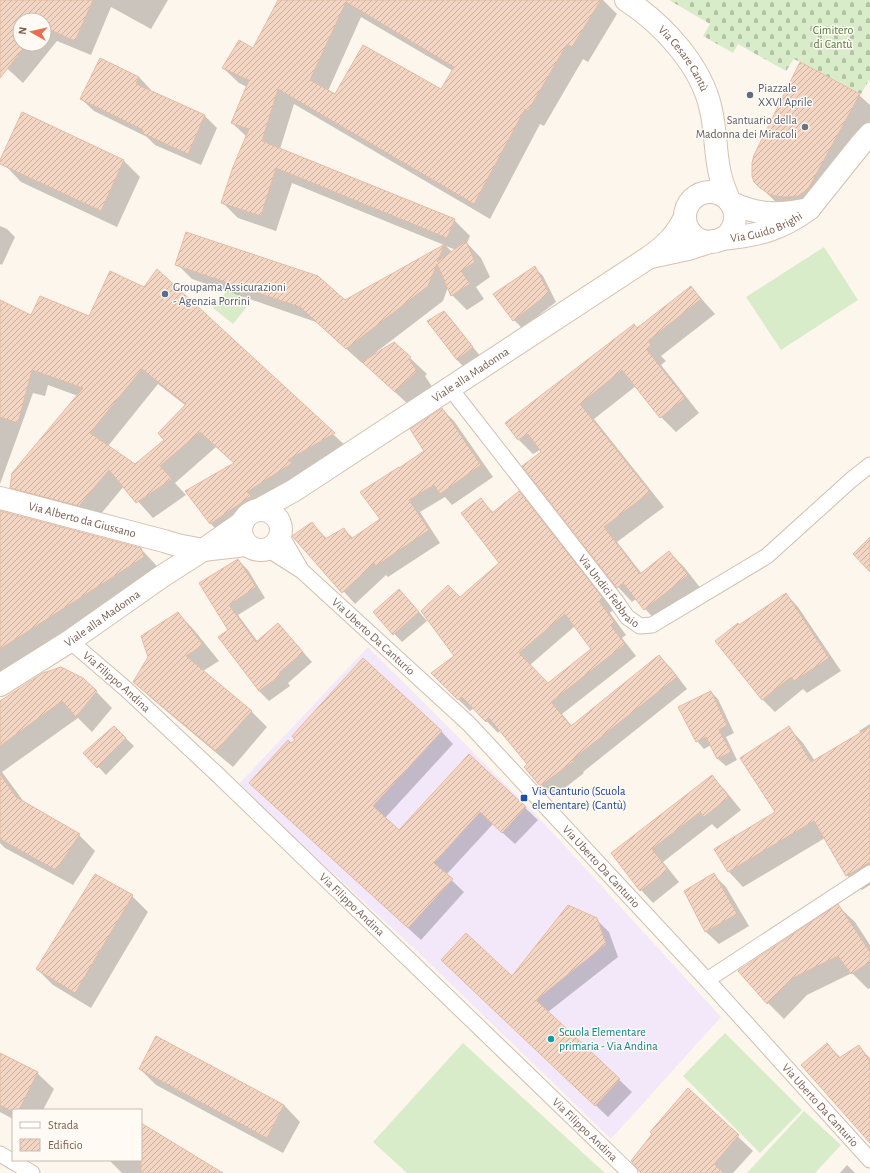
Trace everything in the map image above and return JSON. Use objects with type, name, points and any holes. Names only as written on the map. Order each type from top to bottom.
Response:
[{"type":"street","name":"Via Cesare Cantù","points":[[626,0],[656,23],[672,39],[700,80],[709,101],[715,134],[719,172],[722,185],[730,202]]},
{"type":"street","name":"Via Cesare Cantù","points":[[689,208],[707,177],[712,161],[715,134]]},
{"type":"street","name":"Via Guido Brighi","points":[[717,240],[762,233],[787,223],[809,209],[870,134]]},
{"type":"street","points":[[711,192],[720,194],[730,202],[733,208],[734,217],[733,224],[729,232],[717,240],[705,241],[696,238],[689,230],[689,208],[701,193],[711,192]]},
{"type":"street","name":"Via Guido Brighi","points":[[730,202],[739,207],[755,212],[788,213],[809,209]]},
{"type":"street","name":"Viale alla Madonna","points":[[0,686],[70,641],[250,516],[293,491],[648,258],[665,246],[672,238],[679,229],[689,208]]},
{"type":"street","name":"Viale alla Madonna","points":[[648,258],[688,249],[717,240]]},
{"type":"street","name":"Via Undici Febbraio","points":[[450,388],[627,617],[640,626],[652,625],[767,556],[851,480],[870,465]]},
{"type":"street","name":"Viale alla Madonna","points":[[277,535],[286,502],[293,491]]},
{"type":"street","name":"Via Alberto da Giussano","points":[[0,498],[177,545],[203,550]]},
{"type":"street","points":[[266,510],[274,514],[277,535],[262,551],[253,549],[246,545],[242,538],[241,529],[250,516],[266,510]]},
{"type":"street","name":"Via Uberto Da Canturio","points":[[277,535],[302,571],[469,724],[707,980],[870,1160]]},
{"type":"street","points":[[161,577],[165,569],[167,557],[164,541]]},
{"type":"street","name":"Viale alla Madonna","points":[[203,550],[246,545]]},
{"type":"street","name":"Via Filippo Andina","points":[[70,641],[126,688],[219,776],[630,1173]]},
{"type":"street","points":[[707,980],[870,874]]},
{"type":"street","points":[[0,1154],[32,1173]]},
{"type":"shaded area","points":[[368,647],[542,821],[721,1017],[611,1139],[421,955],[238,785]]},
{"type":"green space","name":"Cimitero di Cantù","points":[[669,0],[870,0],[870,81],[869,80],[861,94],[794,59],[786,71],[738,44],[733,53],[703,36],[710,24]]},
{"type":"green space","points":[[824,247],[858,300],[781,350],[746,297]]},
{"type":"green space","points":[[230,287],[250,303],[233,324],[213,308]]},
{"type":"green space","points":[[725,1033],[802,1110],[760,1153],[683,1076]]},
{"type":"green space","points":[[463,1043],[605,1173],[407,1173],[373,1142]]},
{"type":"green space","points":[[804,1111],[841,1145],[815,1173],[747,1173]]},
{"type":"building","points":[[0,0],[93,0],[75,41],[52,31],[52,12],[12,12],[12,52],[21,52],[0,78]]},
{"type":"building","points":[[278,0],[601,0],[572,47],[567,44],[528,111],[525,109],[474,204],[278,89],[262,141],[455,219],[447,238],[276,168],[261,216],[221,203],[233,167],[249,129],[231,123],[249,80],[222,68],[239,40],[253,48]],"holes":[[[346,2],[454,67],[441,89],[363,45],[335,94],[310,80]]]},
{"type":"building","points":[[100,58],[139,77],[136,84],[205,115],[188,154],[142,133],[143,130],[80,99]]},
{"type":"building","name":"Santuario della Madonna dei Miracoli","points":[[800,62],[860,94],[808,189],[798,196],[783,197],[771,195],[754,182],[752,176],[752,163],[754,155]]},
{"type":"building","points":[[22,112],[124,160],[101,211],[0,164],[0,160]]},
{"type":"building","points":[[186,232],[318,276],[345,300],[445,244],[437,262],[466,241],[475,262],[461,271],[470,284],[451,296],[437,264],[428,286],[346,349],[300,307],[175,265]]},
{"type":"building","points":[[535,266],[549,293],[513,321],[493,294]]},
{"type":"building","points":[[157,269],[335,433],[288,460],[292,463],[247,492],[251,496],[210,524],[185,491],[234,463],[200,432],[160,466],[172,479],[136,503],[109,470],[79,506],[10,488],[12,473],[83,388],[32,370],[18,423],[0,417],[0,300],[31,315],[40,296],[89,316],[110,271],[144,287]],"holes":[[[142,369],[186,404],[158,433],[164,440],[135,464],[90,433]]]},
{"type":"building","points":[[691,286],[701,299],[648,341],[652,346],[647,350],[685,398],[660,418],[622,370],[580,404],[650,492],[604,527],[640,574],[669,551],[688,575],[644,610],[623,583],[617,588],[522,466],[541,452],[528,434],[518,440],[505,423],[634,324],[637,328]]},
{"type":"building","points":[[444,311],[473,347],[457,360],[427,321]]},
{"type":"building","points":[[394,342],[411,357],[409,359],[417,371],[395,392],[362,362]]},
{"type":"building","points":[[442,408],[481,465],[440,494],[434,485],[409,500],[429,530],[376,566],[374,563],[342,593],[292,536],[312,522],[325,539],[344,528],[351,539],[380,519],[360,492],[424,451],[410,429]]},
{"type":"building","points":[[519,491],[603,598],[599,601],[615,623],[611,626],[625,644],[551,702],[571,726],[659,655],[677,677],[572,760],[574,761],[540,786],[524,767],[527,764],[489,718],[486,722],[462,697],[458,700],[431,673],[454,656],[421,611],[448,585],[460,597],[499,563],[461,513],[481,498],[492,513]],"holes":[[[565,614],[591,649],[548,683],[519,653]]]},
{"type":"building","points":[[0,511],[141,548],[144,557],[0,649]]},
{"type":"building","points":[[870,537],[870,572],[853,554]]},
{"type":"building","points":[[238,559],[256,587],[229,605],[256,642],[278,623],[303,652],[279,673],[281,675],[259,691],[218,637],[228,630],[199,583]]},
{"type":"building","points":[[399,589],[419,612],[393,635],[373,612]]},
{"type":"building","points":[[786,593],[829,658],[794,681],[791,677],[762,700],[715,641],[738,623],[739,625]]},
{"type":"building","points":[[178,612],[203,645],[186,656],[252,711],[216,751],[133,682],[148,657],[141,636]]},
{"type":"building","points":[[363,658],[442,731],[373,806],[399,830],[469,754],[526,807],[502,833],[480,812],[434,863],[453,879],[408,928],[249,783],[288,740],[291,743],[295,740],[292,736]]},
{"type":"building","points":[[61,667],[83,678],[97,691],[76,717],[62,701],[0,746],[0,701],[43,673]]},
{"type":"building","points":[[711,691],[727,725],[719,730],[731,752],[717,759],[706,737],[696,742],[678,707]]},
{"type":"building","points":[[114,726],[126,738],[97,768],[83,753]]},
{"type":"building","points":[[789,726],[811,762],[870,727],[870,862],[846,876],[814,821],[728,872],[714,849],[775,812],[740,758]]},
{"type":"building","points":[[0,774],[16,797],[80,834],[56,870],[0,839]]},
{"type":"building","points":[[712,775],[729,797],[704,817],[700,812],[652,849],[668,870],[640,891],[611,853]]},
{"type":"building","points":[[714,873],[737,914],[705,932],[684,891]]},
{"type":"building","points":[[95,874],[133,895],[75,993],[36,969]]},
{"type":"building","points":[[838,904],[870,952],[870,962],[851,974],[838,956],[791,979],[767,1004],[738,971]]},
{"type":"building","name":"Scuola Elementare primaria - Via Andina","points":[[568,905],[597,918],[606,944],[536,1000],[620,1079],[595,1106],[441,960],[466,933],[512,976]]},
{"type":"building","points":[[156,1036],[284,1105],[267,1138],[139,1069]]},
{"type":"building","points":[[827,1043],[839,1058],[859,1045],[870,1062],[870,1143],[801,1065]]},
{"type":"building","points":[[0,1053],[38,1072],[20,1109],[9,1110],[0,1105]]},
{"type":"building","points":[[688,1088],[739,1135],[714,1164],[724,1173],[641,1173],[631,1161],[652,1134],[650,1132]]},
{"type":"building","points":[[142,1124],[223,1173],[141,1173]]},
{"type":"place","name":"Piazzale XXVI Aprile","points":[[750,95]]},
{"type":"place","name":"Santuario della Madonna dei Miracoli","points":[[805,127]]},
{"type":"place","name":"Groupama Assicurazioni - Agenzia Porrini","points":[[165,294]]},
{"type":"place","name":"Via Canturio (Scuola elementare) (Cantù)","points":[[524,798]]},
{"type":"place","name":"Scuola Elementare primaria - Via Andina","points":[[551,1039]]}]
